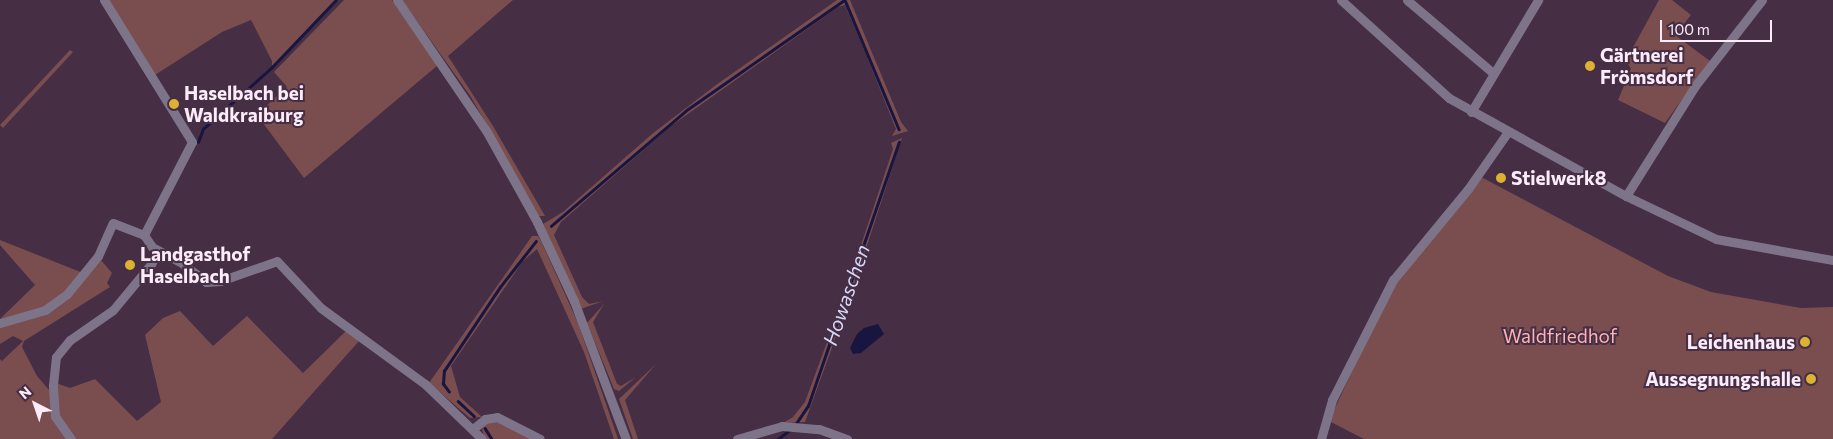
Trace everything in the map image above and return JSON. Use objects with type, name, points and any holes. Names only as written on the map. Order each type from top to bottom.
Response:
[{"type":"street","points":[[104,0],[192,142],[144,235]]},
{"type":"street","points":[[397,0],[476,116],[537,222],[574,301],[626,439]]},
{"type":"street","points":[[1340,0],[1435,87],[1471,112],[1626,196],[1716,239],[1833,260]]},
{"type":"street","points":[[1407,0],[1493,73]]},
{"type":"street","points":[[1471,112],[1538,0]]},
{"type":"street","points":[[1626,196],[1695,86],[1762,0]]},
{"type":"street","points":[[1321,439],[1332,400],[1393,280],[1468,189],[1507,133]]},
{"type":"street","points":[[0,323],[45,310],[67,294],[98,256],[113,223],[144,235],[147,242],[158,251],[209,282],[269,262],[280,262],[322,308],[425,384],[474,428],[482,439]]},
{"type":"street","points":[[71,439],[55,416],[53,384],[56,357],[70,340],[113,310],[151,264],[158,251]]},
{"type":"street","points":[[474,428],[485,419],[497,417],[540,439]]},
{"type":"street","points":[[737,439],[786,426],[798,426],[846,439]]},
{"type":"green space","points":[[108,0],[339,0],[272,69],[272,61],[251,20],[222,32],[155,75]]},
{"type":"green space","points":[[344,0],[392,0],[438,65],[304,178],[260,119],[264,108],[287,87],[274,72]]},
{"type":"green space","points":[[402,0],[513,0],[448,56],[493,126],[545,216],[539,216],[471,97]]},
{"type":"green space","points":[[837,0],[850,0],[901,122],[908,131],[892,136],[896,129],[865,52],[845,5],[838,7],[671,126],[561,222],[554,235],[582,297],[589,304],[603,301],[581,309],[543,224],[563,212],[652,134],[716,85]]},
{"type":"green space","points":[[1659,0],[1672,0],[1691,15],[1675,35],[1710,61],[1665,123],[1618,100],[1631,69],[1626,60]]},
{"type":"green space","points":[[70,50],[73,52],[3,128],[0,125]]},
{"type":"green space","points":[[902,138],[850,298],[805,422],[783,423],[793,417],[805,402],[844,296],[893,149],[891,143]]},
{"type":"green space","name":"Waldfriedhof","points":[[1481,177],[1668,276],[1711,292],[1801,308],[1833,307],[1833,439],[1364,439],[1329,421],[1390,290],[1419,251]]},
{"type":"green space","points":[[532,236],[538,236],[541,241],[578,323],[618,439],[614,439],[584,352],[537,249],[523,261],[451,366],[460,397],[482,417],[470,418],[429,383]]},
{"type":"green space","points":[[0,240],[83,273],[69,291],[45,307],[0,319],[35,285],[0,245]]},
{"type":"green space","points":[[100,259],[112,273],[107,283],[110,287],[24,341],[22,347],[37,376],[50,391],[53,415],[70,439],[0,439],[0,359],[2,361],[23,341],[13,336],[0,344],[0,325],[73,292]]},
{"type":"green space","points":[[604,304],[593,322],[617,384],[621,386],[636,377],[619,391],[614,389],[587,323]]},
{"type":"green space","points":[[180,311],[213,346],[247,316],[303,373],[346,331],[359,341],[272,439],[74,439],[57,418],[56,383],[70,388],[95,379],[137,421],[161,402],[145,335],[163,318]]},
{"type":"green space","points":[[656,364],[625,400],[638,439],[633,439],[619,399]]},
{"type":"green space","points":[[488,421],[497,421],[535,439],[485,439],[482,429]]},
{"type":"shaded area","points":[[878,324],[884,334],[861,353],[853,354],[850,348],[857,334],[864,328]]},
{"type":"waterway","points":[[198,142],[203,129],[271,68],[336,0]]},
{"type":"waterway","points":[[551,226],[688,109],[844,0]]},
{"type":"waterway","name":"Howaschen","points":[[845,0],[899,129]]},
{"type":"waterway","name":"Howaschen","points":[[795,425],[808,406],[899,142]]},
{"type":"waterway","points":[[449,392],[443,384],[444,371],[500,287],[536,241]]},
{"type":"waterway","points":[[458,401],[474,416]]},
{"type":"waterway","points":[[485,428],[492,439]]},
{"type":"waterway","name":"Howaschen","points":[[778,439],[791,429]]},
{"type":"place","name":"Gärtnerei Frömsdorf","points":[[1590,66]]},
{"type":"place","name":"Haselbach bei Waldkraiburg","points":[[174,104]]},
{"type":"place","name":"Stielwerk8","points":[[1501,178]]},
{"type":"place","name":"Landgasthof Haselbach","points":[[130,265]]},
{"type":"place","name":"Leichenhaus","points":[[1805,342]]},
{"type":"place","name":"Aussegnungshalle","points":[[1811,379]]}]
